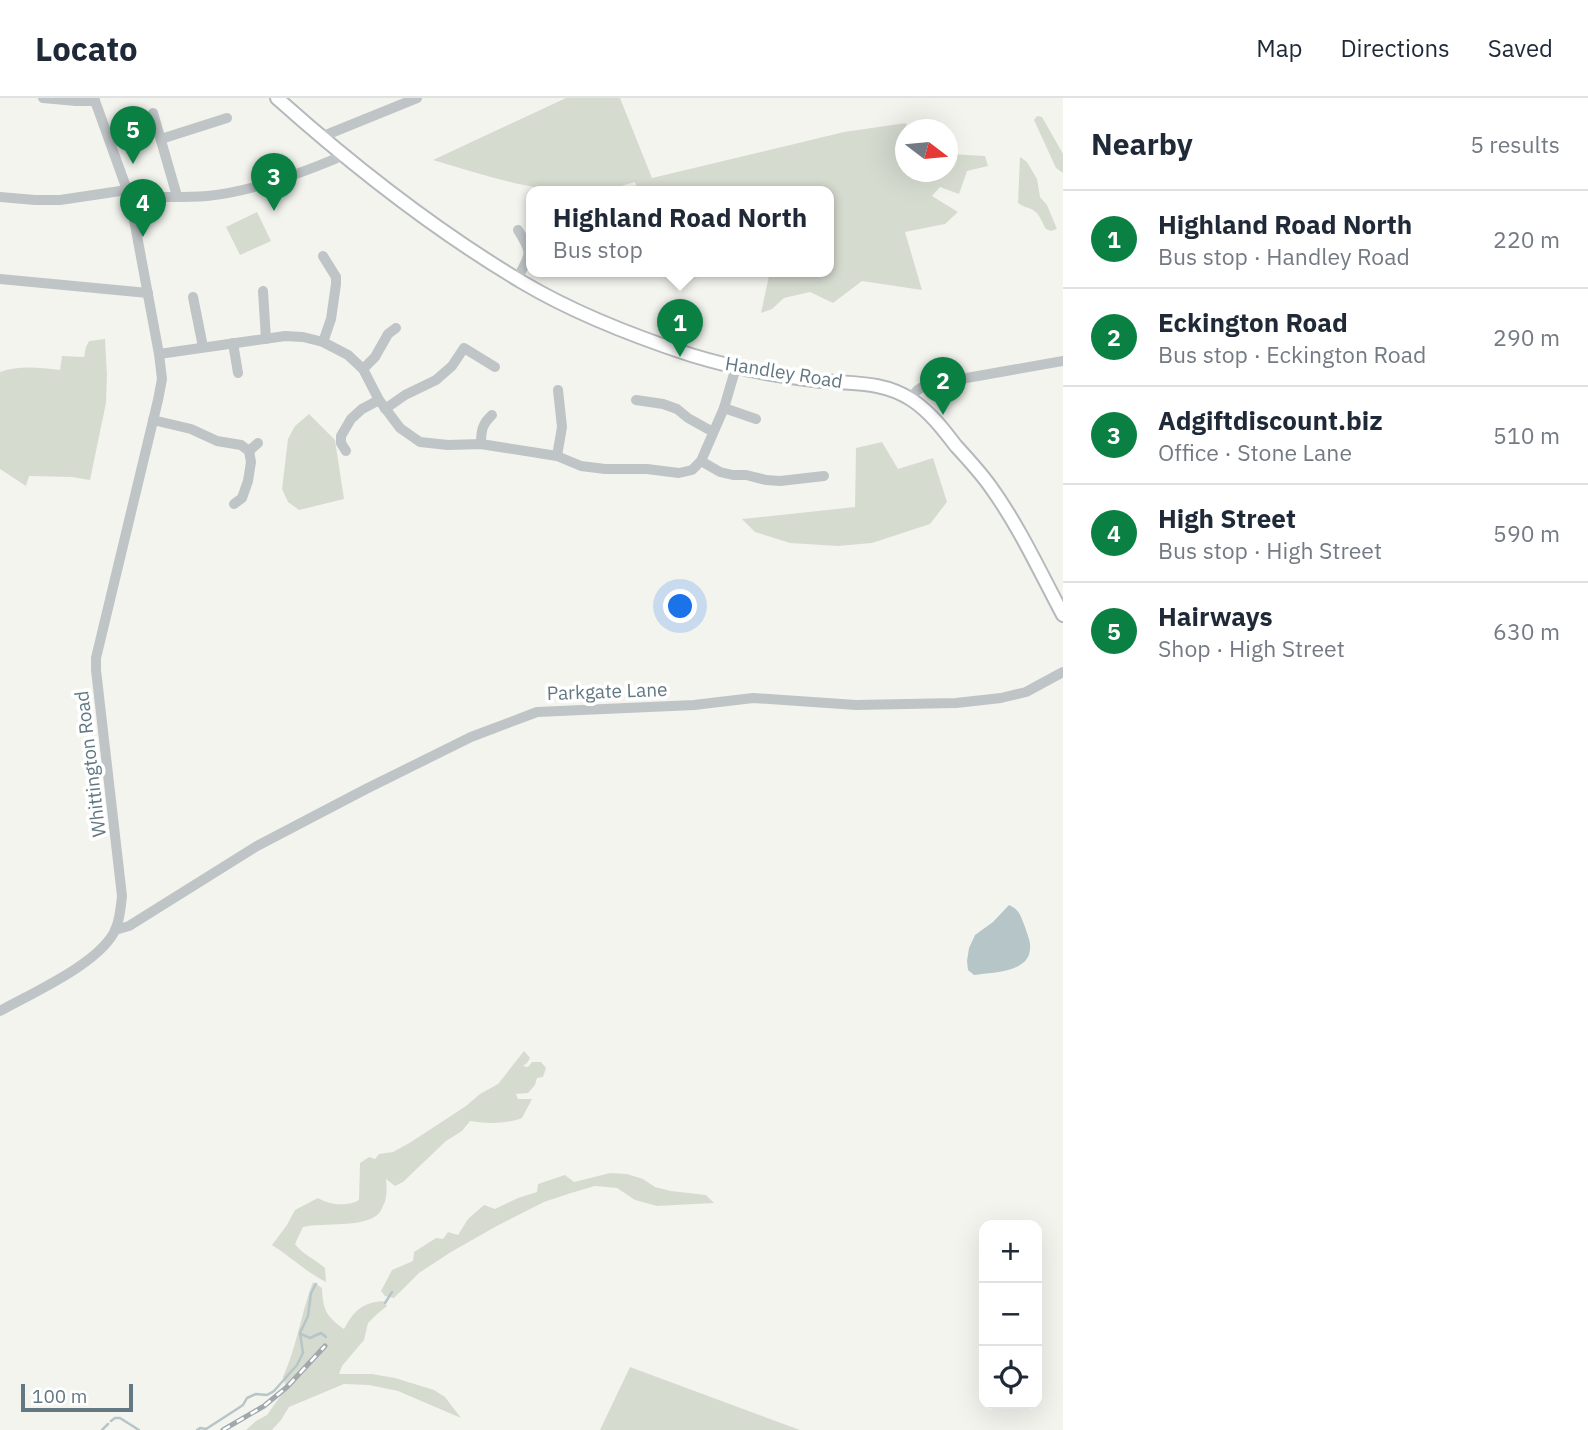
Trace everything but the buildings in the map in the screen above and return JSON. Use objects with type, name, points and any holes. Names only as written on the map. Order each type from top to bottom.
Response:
[{"type":"main road","name":"Handley Road","points":[[276,98],[342,156],[463,245],[517,279],[568,306],[630,333],[736,367],[821,381],[877,386],[898,391],[911,399]]},
{"type":"main road","points":[[911,399],[926,410],[990,485],[1023,539],[1063,615]]},
{"type":"street","points":[[43,98],[94,100]]},
{"type":"street","points":[[321,137],[417,98]]},
{"type":"street","name":"Whittington Road","points":[[0,1011],[96,955],[115,930],[122,895],[96,658],[162,379],[129,194],[94,100]]},
{"type":"street","points":[[153,113],[177,196]]},
{"type":"street","points":[[161,139],[227,118]]},
{"type":"street","points":[[0,197],[60,200],[129,194],[206,196],[262,184],[342,156]]},
{"type":"street","points":[[519,230],[526,241]]},
{"type":"street","points":[[323,256],[336,277],[331,319],[323,342]]},
{"type":"street","points":[[517,279],[526,262]]},
{"type":"street","points":[[336,277],[348,276]]},
{"type":"street","points":[[0,279],[148,293]]},
{"type":"street","points":[[263,291],[266,339]]},
{"type":"street","points":[[193,297],[203,348]]},
{"type":"street","points":[[363,369],[375,357],[388,334],[396,328]]},
{"type":"street","points":[[159,354],[285,336],[303,337],[323,342],[348,355],[363,369],[382,404],[400,428],[420,442],[448,445],[481,443],[557,456],[581,466],[678,473],[692,470],[701,461],[724,408],[736,367]]},
{"type":"street","points":[[233,343],[238,373]]},
{"type":"street","points":[[346,451],[341,443],[341,436],[351,419],[362,409],[405,395],[436,380],[452,366],[464,348],[495,367]]},
{"type":"street","points":[[911,399],[920,387],[927,384],[1063,361]]},
{"type":"street","points":[[557,456],[562,427],[558,390]]},
{"type":"street","points":[[636,400],[677,409],[713,432]]},
{"type":"street","points":[[724,408],[756,419]]},
{"type":"street","points":[[481,443],[483,423],[492,415]]},
{"type":"street","points":[[153,420],[191,429],[217,441],[241,445],[248,451],[251,462],[248,481],[242,498],[232,506]]},
{"type":"street","points":[[248,451],[258,443]]},
{"type":"street","points":[[701,461],[720,472],[766,480],[824,476]]},
{"type":"street","name":"Parkgate Lane","points":[[115,930],[129,926],[257,846],[366,789],[471,737],[537,712],[694,705],[753,698],[856,705],[956,703],[1026,692],[1063,672]]},
{"type":"shaded area","points":[[566,98],[620,98],[652,178],[844,132],[895,125],[895,182],[958,182],[958,154],[985,156],[988,166],[967,171],[959,194],[940,187],[932,196],[958,212],[945,224],[905,232],[922,290],[862,281],[833,303],[810,292],[784,298],[772,309],[761,313],[769,277],[834,277],[834,186],[636,186],[635,182],[622,186],[530,186],[433,160]]},
{"type":"shaded area","points":[[1037,116],[1042,117],[1063,154],[1063,173],[1056,168],[1034,120]]},
{"type":"shaded area","points":[[1020,157],[1027,162],[1037,179],[1040,197],[1047,205],[1057,229],[1046,229],[1035,212],[1018,203]]},
{"type":"shaded area","points":[[257,212],[271,241],[240,255],[226,227]]},
{"type":"shaded area","points":[[105,339],[106,403],[90,480],[29,476],[26,486],[0,469],[0,372],[22,368],[60,370],[62,356],[84,357],[89,341]]},
{"type":"shaded area","points":[[309,414],[335,440],[344,499],[299,510],[288,502],[282,489],[288,439],[295,426]]},
{"type":"shaded area","points":[[882,442],[898,469],[933,458],[947,502],[930,524],[872,543],[838,546],[790,543],[755,532],[742,519],[855,507],[856,448]]},
{"type":"shaded area","points":[[1009,905],[1018,912],[1025,927],[1030,943],[1028,957],[1023,963],[1008,970],[974,975],[968,970],[967,961],[975,935],[993,922]]},
{"type":"shaded area","points":[[524,1051],[530,1058],[523,1066],[541,1062],[546,1068],[543,1077],[537,1078],[528,1093],[516,1094],[518,1099],[532,1099],[522,1118],[497,1123],[470,1121],[403,1182],[395,1186],[386,1179],[385,1202],[374,1217],[355,1223],[303,1227],[295,1244],[325,1268],[326,1282],[272,1245],[295,1210],[318,1198],[339,1204],[350,1204],[359,1200],[360,1163],[369,1157],[375,1159],[379,1154],[393,1152],[466,1106],[498,1084]]},
{"type":"shaded area","points":[[610,1173],[627,1174],[671,1191],[706,1195],[714,1203],[657,1206],[635,1200],[617,1188],[595,1186],[544,1202],[495,1227],[419,1273],[394,1298],[385,1296],[381,1291],[392,1270],[413,1261],[414,1252],[436,1238],[443,1239],[448,1232],[458,1235],[468,1219],[484,1205],[495,1209],[537,1192],[538,1184],[565,1175],[574,1182]]},
{"type":"shaded area","points":[[313,1282],[322,1288],[323,1302],[329,1316],[344,1329],[351,1317],[364,1306],[383,1301],[387,1306],[368,1323],[364,1340],[342,1366],[339,1374],[372,1374],[434,1390],[445,1397],[461,1418],[398,1391],[369,1385],[344,1384],[289,1407],[272,1430],[246,1430],[267,1415],[286,1388],[283,1377]]},
{"type":"shaded area","points":[[630,1367],[800,1430],[600,1430]]},
{"type":"waterway","points":[[197,1430],[206,1429],[243,1405],[247,1398],[256,1394],[267,1395],[274,1391],[297,1365],[303,1353],[300,1333],[308,1316],[311,1293],[316,1284]]},
{"type":"waterway","points":[[385,1303],[392,1292]]},
{"type":"waterway","points":[[301,1334],[310,1338],[321,1333],[326,1337]]},
{"type":"waterway","points":[[111,1421],[120,1418],[139,1430]]},
{"type":"waterway","points":[[102,1430],[108,1424]]},
{"type":"railway","points":[[223,1430],[264,1406],[287,1387],[325,1346]]},
{"type":"place","name":"Hairways","points":[[133,164]]},
{"type":"place","name":"Adgiftdiscount.biz","points":[[274,211]]},
{"type":"place","name":"High Street","points":[[143,237]]},
{"type":"place","name":"Highland Road North","points":[[680,357]]},
{"type":"place","name":"Eckington Road","points":[[943,415]]}]
